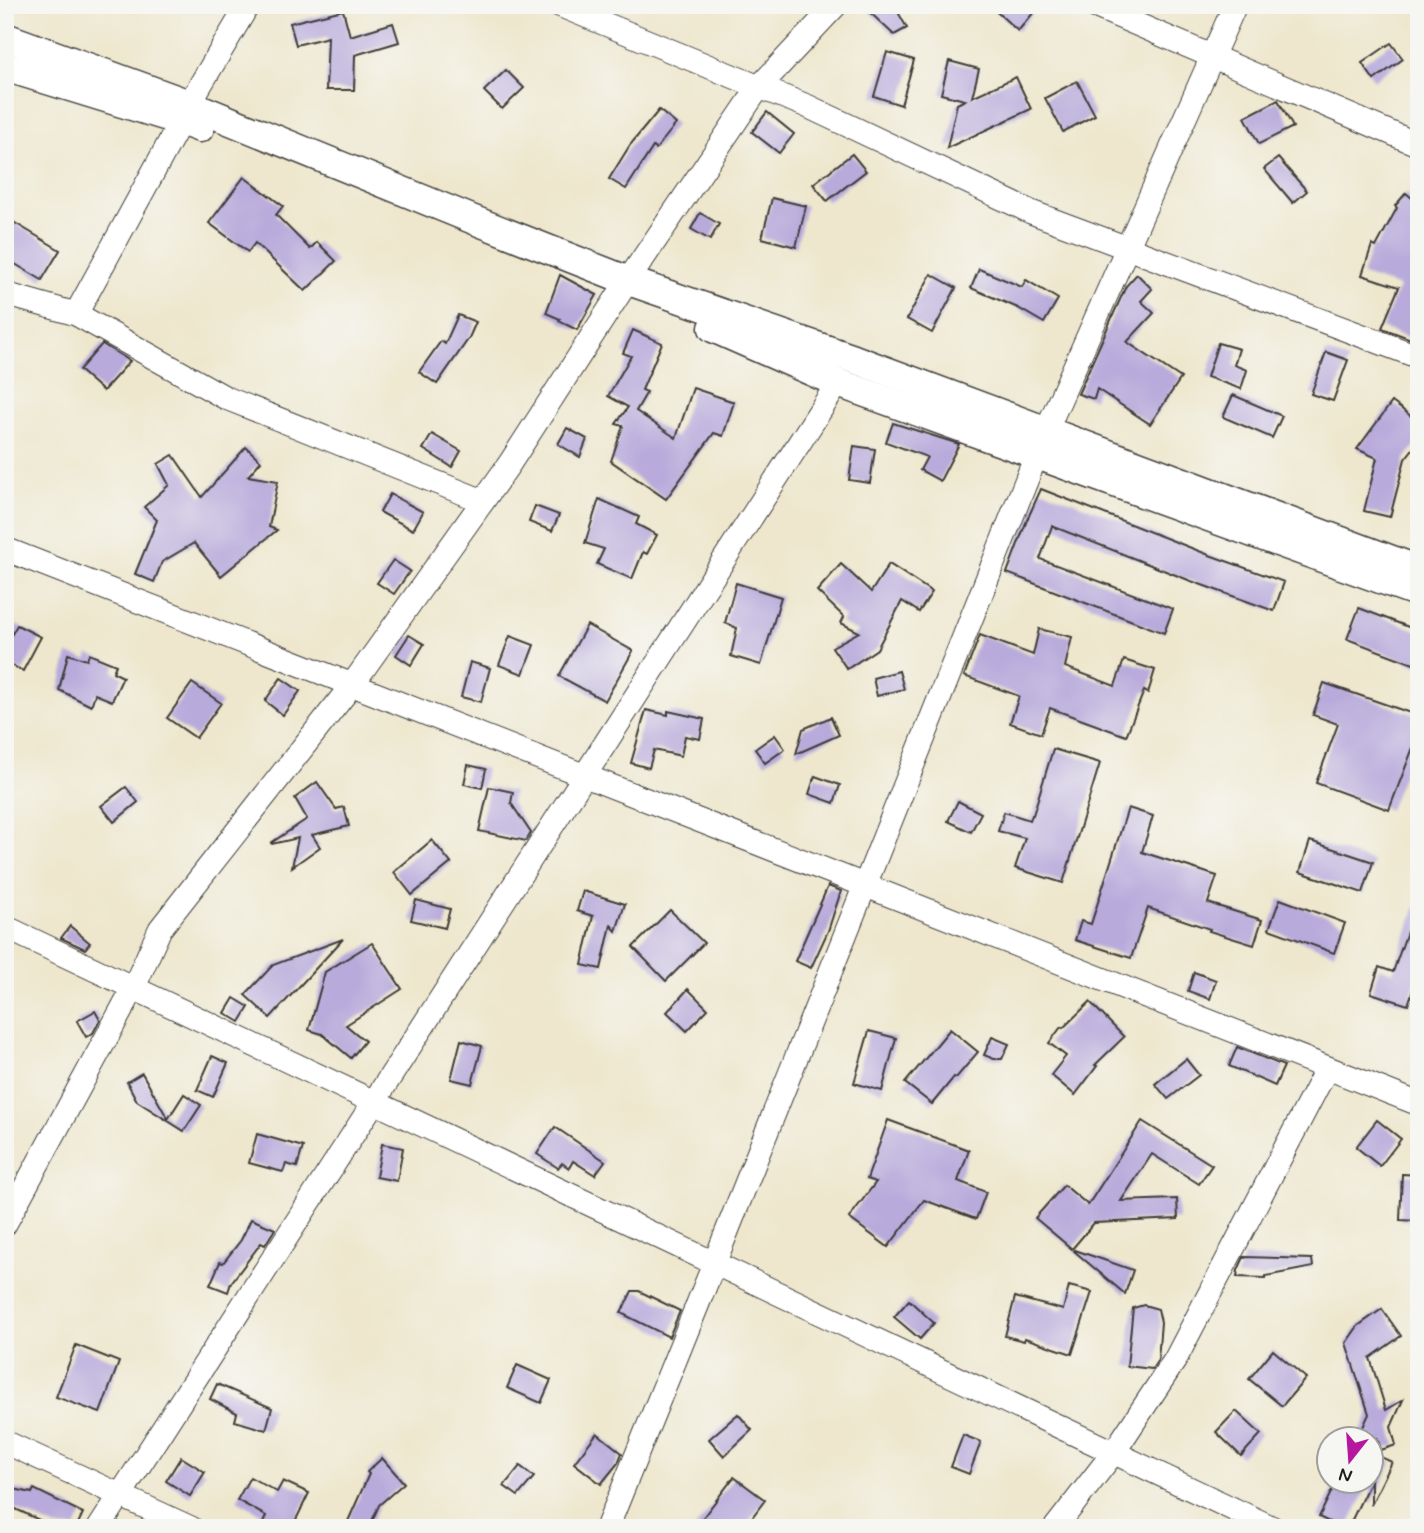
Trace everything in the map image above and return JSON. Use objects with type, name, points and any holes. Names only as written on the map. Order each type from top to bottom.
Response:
[{"type":"street","points":[[76,314],[185,112],[248,5]]},
{"type":"street","points":[[559,5],[807,106],[1031,212],[1419,357]]},
{"type":"street","points":[[6,1221],[134,987],[160,929],[352,685],[483,501],[759,87],[836,5]]},
{"type":"street","points":[[1092,5],[1419,145]]},
{"type":"street","points":[[607,1528],[1041,443],[1235,5]]},
{"type":"street","points":[[5,37],[185,112],[474,220],[626,284],[838,383],[1041,443],[1419,569]]},
{"type":"street","points":[[5,67],[185,112]]},
{"type":"street","points":[[626,284],[853,359],[1041,443],[1419,593]]},
{"type":"street","points":[[5,294],[76,314],[226,398],[483,501]]},
{"type":"street","points":[[99,1528],[838,383]]},
{"type":"street","points":[[5,550],[1419,1104]]},
{"type":"street","points":[[5,927],[1272,1528]]},
{"type":"street","points":[[1055,1528],[1114,1452],[1175,1360],[1327,1068]]},
{"type":"street","points":[[5,1442],[191,1528]]},
{"type":"building","points":[[862,5],[894,5],[907,28],[894,35]]},
{"type":"building","points":[[989,5],[1040,5],[1018,31]]},
{"type":"building","points":[[343,10],[350,36],[393,23],[399,42],[355,55],[354,90],[326,90],[328,37],[296,45],[290,23]]},
{"type":"building","points":[[1391,43],[1403,59],[1374,80],[1362,63]]},
{"type":"building","points":[[887,52],[914,60],[901,105],[874,96]]},
{"type":"building","points":[[949,61],[979,69],[972,97],[1016,77],[1031,109],[947,148],[957,104],[965,100],[941,94]]},
{"type":"building","points":[[506,70],[524,88],[502,109],[484,91]]},
{"type":"building","points":[[1077,81],[1095,115],[1063,132],[1045,98]]},
{"type":"building","points":[[1278,100],[1293,127],[1259,144],[1245,117]]},
{"type":"building","points":[[659,110],[676,124],[656,149],[653,147],[626,189],[609,179],[630,145]]},
{"type":"building","points":[[767,112],[794,134],[779,153],[752,132]]},
{"type":"building","points":[[852,154],[866,171],[827,201],[813,184]]},
{"type":"building","points":[[1278,158],[1307,191],[1293,203],[1264,169]]},
{"type":"building","points":[[244,177],[283,206],[276,215],[310,249],[317,242],[336,261],[305,291],[255,243],[248,252],[209,223]]},
{"type":"building","points":[[1406,193],[1419,204],[1419,342],[1382,328],[1399,287],[1362,275],[1372,245],[1376,247],[1397,208],[1395,206]]},
{"type":"building","points":[[772,198],[806,206],[796,247],[762,238]]},
{"type":"building","points":[[700,213],[719,224],[710,240],[691,229]]},
{"type":"building","points":[[5,217],[60,250],[42,280],[5,258]]},
{"type":"building","points":[[979,269],[1022,287],[1026,280],[1058,299],[1044,323],[1018,308],[971,288]]},
{"type":"building","points":[[931,274],[956,288],[932,333],[907,319]]},
{"type":"building","points":[[1137,274],[1152,289],[1141,301],[1154,313],[1127,342],[1181,378],[1150,424],[1097,389],[1094,399],[1078,394],[1126,286]]},
{"type":"building","points":[[560,275],[597,295],[577,330],[546,313]]},
{"type":"building","points":[[458,315],[476,322],[469,338],[437,384],[419,372],[441,341],[445,344]]},
{"type":"building","points":[[633,330],[662,343],[642,390],[647,392],[636,411],[676,438],[693,388],[734,402],[723,436],[714,433],[666,499],[611,461],[623,426],[616,424],[628,407],[608,396],[631,356],[623,353]]},
{"type":"building","points":[[1218,343],[1239,349],[1234,365],[1247,370],[1241,389],[1207,377]]},
{"type":"building","points":[[102,344],[130,361],[103,391],[79,370]]},
{"type":"building","points":[[1326,352],[1348,360],[1333,401],[1311,394]]},
{"type":"building","points":[[1233,395],[1282,416],[1272,438],[1223,417]]},
{"type":"building","points":[[1392,402],[1419,422],[1419,441],[1405,459],[1390,517],[1364,511],[1377,458],[1357,449]]},
{"type":"building","points":[[893,423],[959,444],[940,481],[920,470],[927,457],[886,442]]},
{"type":"building","points":[[567,428],[587,439],[580,457],[558,444]]},
{"type":"building","points":[[432,434],[461,451],[452,467],[423,449]]},
{"type":"building","points":[[854,446],[875,449],[870,483],[849,480]]},
{"type":"building","points":[[246,447],[261,461],[248,476],[278,481],[269,527],[277,530],[221,576],[194,543],[162,562],[154,582],[135,574],[157,520],[144,507],[169,485],[158,464],[173,455],[202,497]]},
{"type":"building","points":[[1041,489],[1284,582],[1274,611],[1052,526],[1040,559],[1173,609],[1164,633],[1007,573]]},
{"type":"building","points":[[390,494],[423,512],[413,530],[380,512]]},
{"type":"building","points":[[599,499],[639,517],[636,524],[657,535],[647,554],[643,552],[632,579],[597,564],[604,549],[585,543]]},
{"type":"building","points":[[535,506],[559,515],[552,531],[529,522]]},
{"type":"building","points":[[393,560],[410,571],[394,594],[377,583]]},
{"type":"building","points":[[841,564],[871,592],[889,564],[932,592],[919,612],[902,601],[877,649],[847,669],[832,647],[859,632],[841,623],[844,617],[817,591]]},
{"type":"building","points":[[736,583],[781,597],[761,665],[731,656],[737,628],[725,623]]},
{"type":"building","points":[[1359,608],[1419,631],[1419,666],[1347,639]]},
{"type":"building","points":[[17,625],[41,637],[23,671],[5,662],[5,646]]},
{"type":"building","points":[[587,625],[633,651],[605,701],[559,676]]},
{"type":"building","points":[[1039,629],[1072,637],[1065,667],[1115,686],[1124,660],[1155,670],[1148,693],[1144,691],[1126,736],[1050,708],[1041,734],[1010,723],[1019,696],[964,676],[980,635],[1033,655]]},
{"type":"building","points":[[409,635],[424,644],[411,665],[396,655]]},
{"type":"building","points":[[510,636],[534,645],[523,674],[499,665]]},
{"type":"building","points":[[68,654],[87,660],[89,654],[116,665],[113,672],[123,677],[112,701],[95,694],[91,706],[59,690]]},
{"type":"building","points":[[470,662],[490,668],[481,702],[461,697]]},
{"type":"building","points":[[899,671],[904,689],[877,696],[873,678]]},
{"type":"building","points":[[281,678],[300,691],[283,715],[265,701]]},
{"type":"building","points":[[192,683],[221,703],[196,738],[167,718]]},
{"type":"building","points":[[1324,683],[1419,716],[1419,732],[1389,810],[1316,783],[1338,724],[1313,715]]},
{"type":"building","points":[[646,710],[668,715],[668,711],[704,719],[700,739],[685,736],[681,756],[654,750],[649,768],[631,763]]},
{"type":"building","points":[[831,717],[839,735],[796,754],[803,729]]},
{"type":"building","points":[[775,735],[785,749],[765,763],[755,749]]},
{"type":"building","points":[[1053,749],[1100,763],[1063,883],[1015,868],[1025,838],[998,831],[1004,812],[1030,820]]},
{"type":"building","points":[[468,765],[486,769],[482,788],[464,784]]},
{"type":"building","points":[[815,776],[840,785],[834,803],[809,794]]},
{"type":"building","points":[[317,782],[336,809],[344,807],[349,826],[312,835],[320,847],[292,867],[298,838],[271,843],[307,819],[295,798]]},
{"type":"building","points":[[126,787],[138,802],[114,822],[101,806]]},
{"type":"building","points":[[489,787],[513,792],[511,803],[531,833],[526,841],[479,831]]},
{"type":"building","points":[[958,801],[981,813],[971,832],[948,821]]},
{"type":"building","points":[[1128,808],[1153,816],[1142,852],[1217,876],[1208,903],[1262,920],[1254,945],[1148,908],[1131,958],[1075,940],[1081,921],[1091,924]]},
{"type":"building","points":[[432,840],[451,863],[412,895],[394,872]]},
{"type":"building","points":[[1310,841],[1373,862],[1363,893],[1300,872]]},
{"type":"building","points":[[828,886],[841,891],[828,931],[811,968],[795,961]]},
{"type":"building","points":[[583,891],[625,904],[616,931],[611,925],[601,969],[582,965],[593,916],[577,911]]},
{"type":"building","points":[[1280,899],[1345,923],[1334,953],[1269,929]]},
{"type":"building","points":[[416,900],[450,909],[445,928],[411,920]]},
{"type":"building","points":[[1416,906],[1419,906],[1419,971],[1408,1005],[1371,993],[1379,967],[1393,972]]},
{"type":"building","points":[[670,910],[704,943],[666,981],[633,947]]},
{"type":"building","points":[[70,926],[90,943],[85,949],[61,938]]},
{"type":"building","points":[[343,939],[270,1018],[245,995],[273,965]]},
{"type":"building","points":[[372,943],[402,989],[346,1025],[365,1041],[351,1058],[322,1034],[309,1030],[325,972]]},
{"type":"building","points":[[1194,972],[1216,980],[1210,999],[1188,991]]},
{"type":"building","points":[[688,989],[708,1009],[687,1031],[667,1012]]},
{"type":"building","points":[[234,998],[249,1007],[240,1022],[225,1013]]},
{"type":"building","points":[[1090,1002],[1124,1037],[1095,1065],[1097,1066],[1075,1095],[1051,1075],[1066,1056],[1049,1043],[1061,1027]]},
{"type":"building","points":[[95,1011],[100,1020],[93,1033],[86,1037],[77,1021]]},
{"type":"building","points":[[950,1029],[978,1052],[932,1104],[905,1083]]},
{"type":"building","points":[[869,1031],[896,1038],[882,1091],[854,1083]]},
{"type":"building","points":[[992,1037],[1009,1044],[1002,1059],[984,1055]]},
{"type":"building","points":[[461,1040],[482,1046],[472,1084],[451,1079]]},
{"type":"building","points":[[1237,1047],[1284,1066],[1275,1086],[1229,1066]]},
{"type":"building","points":[[212,1056],[228,1063],[213,1097],[197,1090]]},
{"type":"building","points":[[1186,1059],[1199,1075],[1168,1099],[1155,1084]]},
{"type":"building","points":[[142,1073],[168,1119],[184,1094],[201,1105],[184,1131],[137,1101],[127,1082]]},
{"type":"building","points":[[888,1120],[969,1150],[958,1181],[986,1192],[976,1219],[924,1200],[888,1247],[849,1218],[876,1182],[867,1179]]},
{"type":"building","points":[[1377,1120],[1401,1139],[1380,1166],[1356,1147]]},
{"type":"building","points":[[1142,1121],[1212,1165],[1199,1184],[1152,1154],[1121,1201],[1177,1199],[1178,1219],[1094,1223],[1072,1249],[1035,1218],[1064,1185],[1088,1205]]},
{"type":"building","points":[[555,1127],[605,1161],[595,1175],[573,1161],[569,1168],[562,1163],[558,1168],[537,1154]]},
{"type":"building","points":[[257,1134],[303,1147],[297,1167],[286,1164],[283,1172],[249,1163]]},
{"type":"building","points":[[382,1144],[403,1148],[397,1181],[376,1177]]},
{"type":"building","points":[[1402,1174],[1419,1175],[1419,1221],[1400,1220]]},
{"type":"building","points":[[251,1219],[275,1229],[265,1245],[261,1243],[231,1283],[228,1292],[210,1285],[220,1262],[223,1263],[241,1240]]},
{"type":"building","points":[[1074,1251],[1133,1270],[1125,1294]]},
{"type":"building","points":[[1244,1257],[1312,1259],[1313,1267],[1266,1278],[1237,1277]]},
{"type":"building","points":[[1069,1286],[1092,1292],[1072,1354],[1025,1338],[1024,1341],[1005,1336],[1015,1297],[1063,1310]]},
{"type":"building","points":[[632,1291],[639,1291],[680,1311],[669,1337],[621,1313]]},
{"type":"building","points":[[909,1300],[934,1323],[920,1339],[894,1317]]},
{"type":"building","points":[[1144,1305],[1158,1309],[1161,1322],[1158,1360],[1152,1369],[1127,1366],[1133,1308]]},
{"type":"building","points":[[1382,1309],[1401,1336],[1370,1358],[1386,1410],[1403,1400],[1391,1427],[1396,1445],[1386,1448],[1386,1424],[1364,1424],[1369,1414],[1346,1343],[1358,1326]]},
{"type":"building","points":[[76,1345],[119,1362],[100,1413],[56,1397]]},
{"type":"building","points":[[1273,1350],[1306,1378],[1282,1406],[1249,1379]]},
{"type":"building","points":[[517,1365],[551,1380],[541,1403],[507,1388]]},
{"type":"building","points":[[217,1384],[272,1408],[266,1430],[235,1421],[237,1413],[210,1399]]},
{"type":"building","points":[[1236,1411],[1261,1434],[1241,1456],[1216,1432]]},
{"type":"building","points":[[738,1414],[752,1430],[724,1456],[709,1439]]},
{"type":"building","points":[[597,1433],[622,1453],[618,1463],[601,1484],[574,1463]]},
{"type":"building","points":[[963,1435],[981,1442],[969,1474],[951,1467]]},
{"type":"building","points":[[181,1457],[205,1472],[190,1496],[166,1481]]},
{"type":"building","points":[[382,1458],[404,1483],[379,1505],[369,1528],[345,1528],[369,1474],[367,1472]]},
{"type":"building","points":[[1386,1459],[1392,1462],[1386,1474]]},
{"type":"building","points":[[520,1466],[534,1477],[518,1496],[504,1486]]},
{"type":"building","points":[[250,1477],[277,1492],[283,1481],[309,1493],[292,1528],[261,1528],[266,1516],[237,1500]]},
{"type":"building","points":[[734,1477],[765,1500],[744,1528],[695,1528]]},
{"type":"building","points":[[5,1487],[32,1493],[34,1489],[83,1513],[76,1528],[56,1528],[5,1504]]},
{"type":"building","points":[[1330,1494],[1364,1494],[1348,1528],[1341,1528],[1319,1517]]}]
